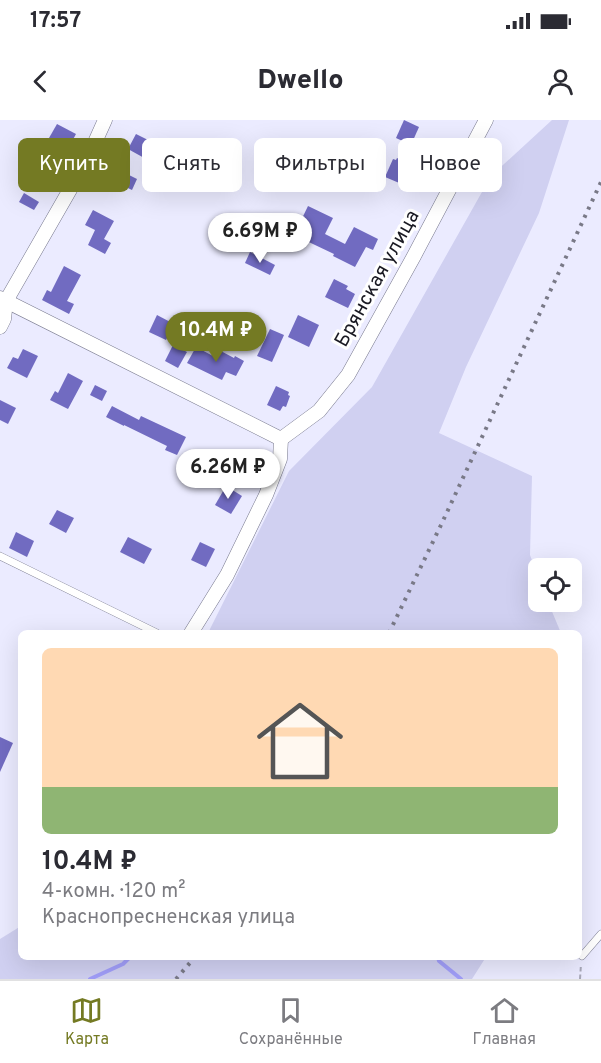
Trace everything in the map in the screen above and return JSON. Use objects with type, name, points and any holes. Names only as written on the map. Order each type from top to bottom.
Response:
[{"type":"street","points":[[0,327],[4,319],[3,299],[87,160],[105,120]]},
{"type":"street","name":"Брянская улица","points":[[281,439],[319,411],[348,375],[486,120]]},
{"type":"street","points":[[3,299],[281,439],[280,459],[266,495],[227,575],[193,630]]},
{"type":"lane","points":[[0,556],[151,630]]},
{"type":"lane","points":[[582,956],[601,934]]},
{"type":"path","points":[[580,979],[582,960]]},
{"type":"shaded area","points":[[552,120],[569,120],[539,213],[466,367],[439,433],[532,476],[528,612],[552,612],[560,630],[210,630],[289,471],[372,387],[482,192],[502,192],[502,166]]},
{"type":"shaded area","points":[[18,928],[18,960],[484,960],[472,979],[0,979],[0,939]]},
{"type":"building","points":[[404,120],[419,127],[414,138],[396,138]]},
{"type":"building","points":[[57,124],[76,134],[74,138],[49,138]]},
{"type":"building","points":[[136,134],[144,138],[142,138],[142,157],[130,150]]},
{"type":"building","points":[[398,158],[398,182],[386,177],[393,159]]},
{"type":"building","points":[[130,176],[137,179],[132,190],[130,189]]},
{"type":"building","points":[[24,193],[39,202],[34,210],[19,202]]},
{"type":"building","points":[[308,206],[333,218],[325,234],[345,244],[354,227],[378,239],[373,250],[366,247],[355,267],[294,235]]},
{"type":"building","points":[[93,210],[114,221],[104,239],[111,243],[105,254],[88,245],[95,230],[85,225]]},
{"type":"building","points":[[250,252],[275,265],[270,275],[245,263]]},
{"type":"building","points":[[64,266],[81,275],[67,301],[74,304],[69,314],[42,300],[47,290],[51,292]]},
{"type":"building","points":[[334,279],[348,286],[346,289],[355,294],[348,308],[325,297]]},
{"type":"building","points":[[157,315],[174,324],[166,340],[149,332]]},
{"type":"building","points":[[298,315],[319,325],[309,347],[288,337]]},
{"type":"building","points":[[270,329],[284,335],[272,362],[257,356]]},
{"type":"building","points":[[173,345],[187,352],[178,368],[165,361]]},
{"type":"building","points":[[196,347],[213,356],[217,349],[244,361],[236,376],[226,372],[222,380],[187,363]]},
{"type":"building","points":[[23,349],[38,356],[27,378],[7,368],[13,357],[18,359]]},
{"type":"building","points":[[68,373],[83,381],[68,409],[50,400],[55,391],[58,393]]},
{"type":"building","points":[[95,385],[107,391],[102,401],[90,395]]},
{"type":"building","points":[[276,386],[289,392],[290,396],[286,407],[283,406],[280,411],[267,405]]},
{"type":"building","points":[[0,400],[16,408],[8,424],[0,420]]},
{"type":"building","points":[[112,406],[139,420],[141,416],[186,437],[177,455],[165,450],[167,446],[106,417]]},
{"type":"building","points":[[226,486],[242,496],[231,514],[215,505]]},
{"type":"building","points":[[57,510],[74,518],[66,533],[49,524]]},
{"type":"building","points":[[16,532],[34,541],[27,557],[9,548]]},
{"type":"building","points":[[128,537],[152,549],[144,564],[120,552]]},
{"type":"building","points":[[200,542],[215,549],[206,567],[191,560]]},
{"type":"building","points":[[0,737],[13,743],[0,772]]},
{"type":"waterway","points":[[90,979],[127,960]]},
{"type":"waterway","points":[[439,960],[461,979]]},
{"type":"railway","points":[[390,630],[601,182]]},
{"type":"railway","points":[[176,979],[192,960]]}]
